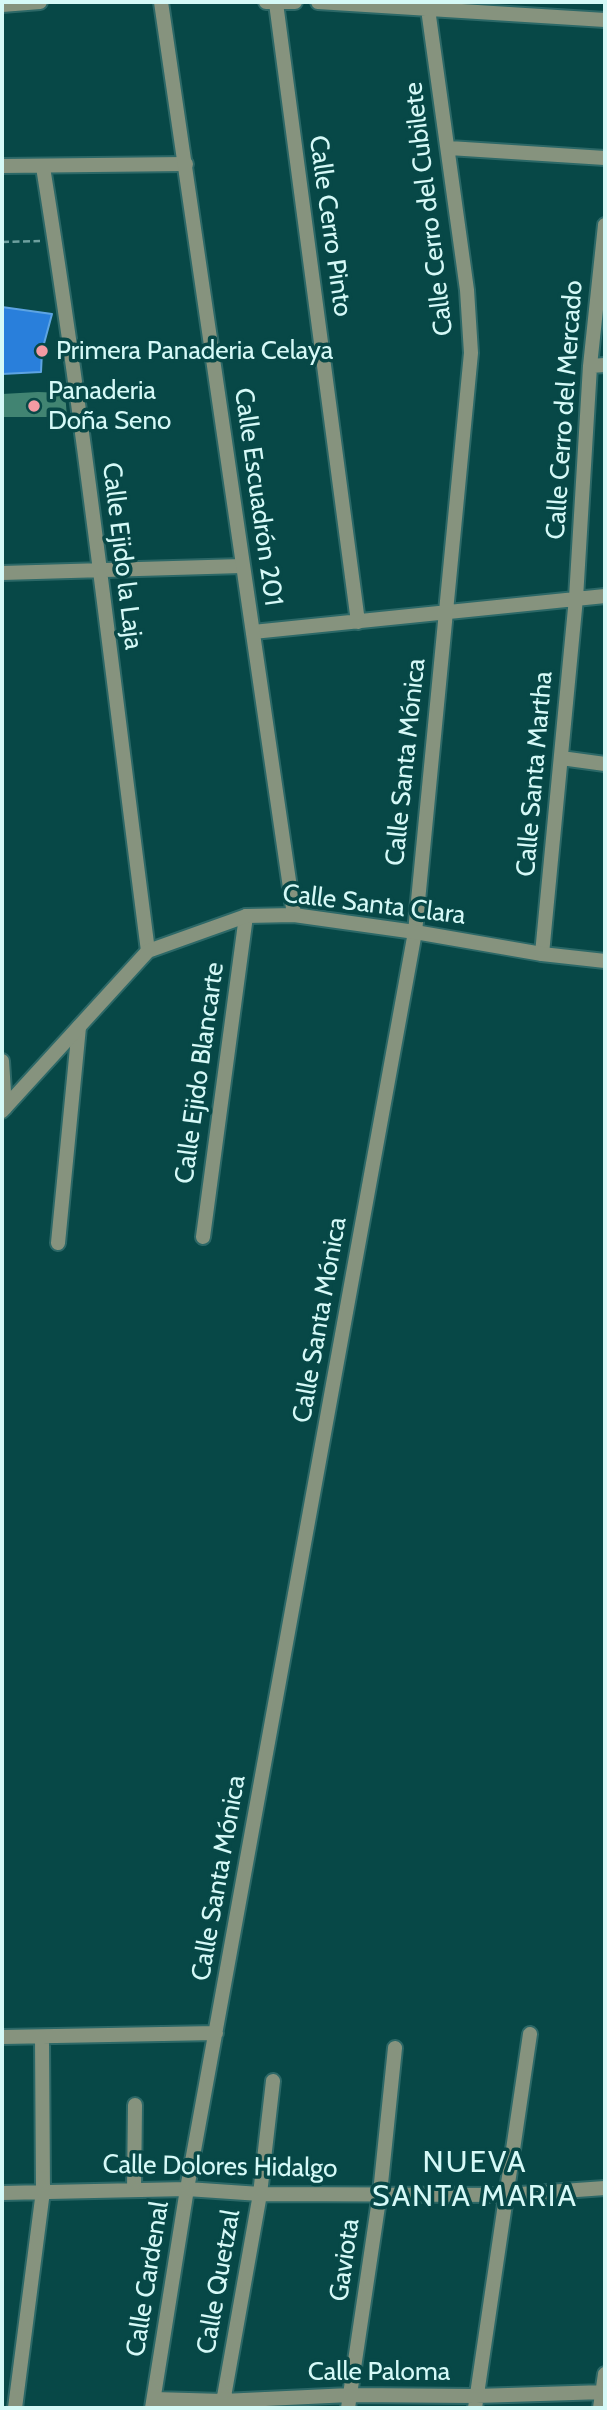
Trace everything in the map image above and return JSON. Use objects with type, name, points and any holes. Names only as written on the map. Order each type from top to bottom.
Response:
[{"type":"street","points":[[2,5],[40,2]]},
{"type":"street","name":"Calle Escuadrón 201","points":[[161,2],[294,915]]},
{"type":"street","points":[[271,2],[295,2]]},
{"type":"street","name":"Calle Cerro Pinto","points":[[271,2],[358,622]]},
{"type":"street","points":[[318,2],[428,9],[457,6],[605,18]]},
{"type":"street","name":"Calle Cerro del Cubilete","points":[[428,9],[467,290],[471,353],[446,612]]},
{"type":"street","points":[[449,148],[605,158]]},
{"type":"street","points":[[2,166],[186,164]]},
{"type":"street","name":"Calle Ejido la Laja","points":[[43,167],[148,951]]},
{"type":"street","name":"Calle Cerro del Mercado","points":[[576,598],[598,365],[605,226]]},
{"type":"street","points":[[2,573],[242,566]]},
{"type":"street","points":[[253,632],[605,596]]},
{"type":"street","name":"Calle Santa Martha","points":[[542,954],[576,598]]},
{"type":"street","name":"Calle Santa Mónica","points":[[216,2033],[415,932],[446,612]]},
{"type":"street","points":[[561,758],[605,764]]},
{"type":"street","name":"Calle Santa Clara","points":[[4,1109],[148,951],[246,916],[294,915],[542,954],[605,961]]},
{"type":"street","name":"Calle Ejido Blancarte","points":[[203,1237],[246,916]]},
{"type":"street","points":[[58,1243],[79,1027]]},
{"type":"street","points":[[2,1061],[4,1109]]},
{"type":"street","points":[[2,2037],[216,2033]]},
{"type":"street","name":"Calle Cardenal","points":[[153,2404],[187,2189],[216,2033]]},
{"type":"street","points":[[475,2402],[530,2034]]},
{"type":"street","points":[[15,2408],[43,2191],[42,2037]]},
{"type":"street","name":"Gaviota","points":[[349,2402],[380,2193],[395,2048]]},
{"type":"street","name":"Calle Quetzal","points":[[223,2404],[260,2194],[273,2081]]},
{"type":"street","points":[[134,2190],[135,2105]]},
{"type":"street","name":"Calle Dolores Hidalgo","points":[[2,2193],[187,2189],[260,2194],[506,2195],[605,2188]]},
{"type":"street","points":[[600,2408],[605,2374]]},
{"type":"street","name":"Calle Paloma","points":[[153,2404],[475,2402],[604,2392]]},
{"type":"path","points":[[2,242],[55,241]]},
{"type":"water","points":[[2,307],[52,314],[42,351],[41,372],[2,374]]},
{"type":"building","name":"Panaderia Doña Seno","points":[[65,393],[67,417],[2,417],[2,394]]},
{"type":"place","name":"Primera Panaderia Celaya","points":[[42,351]]},
{"type":"place","name":"Panaderia Doña Seno","points":[[34,406]]},
{"type":"district","name":"NUEVA SANTA MARIA","points":[[475,2180]]}]
